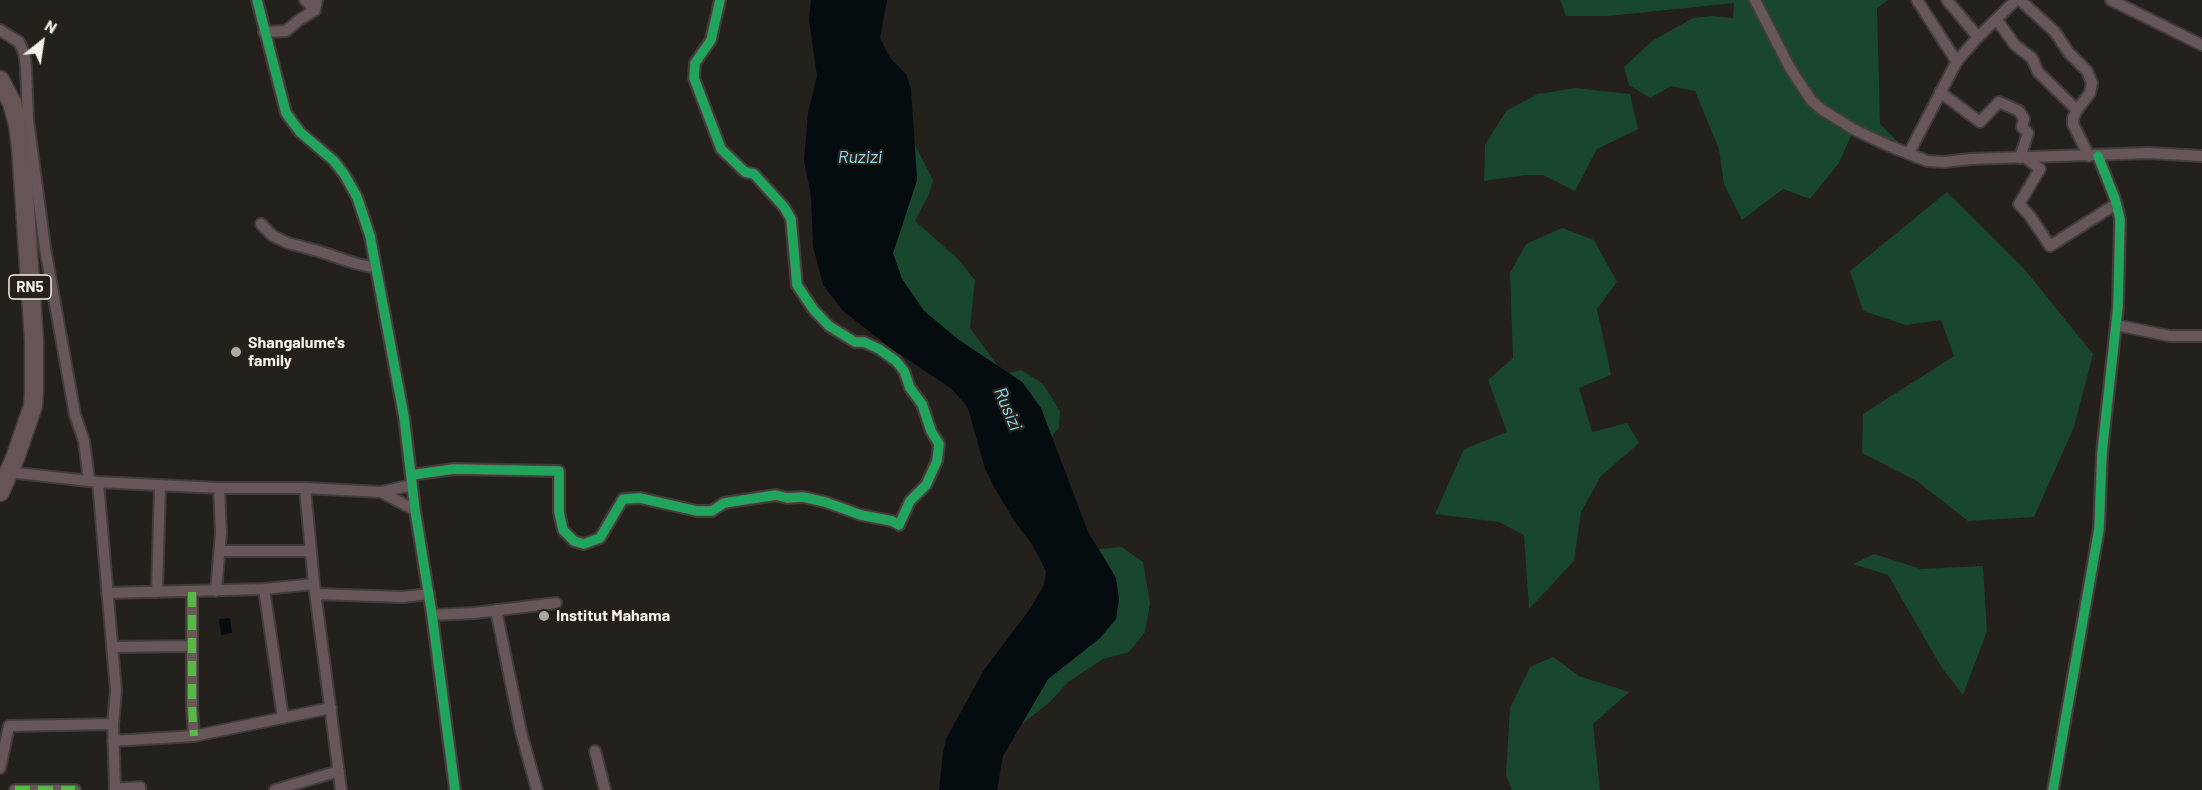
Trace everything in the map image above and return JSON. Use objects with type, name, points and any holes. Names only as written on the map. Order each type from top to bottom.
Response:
[{"type":"highway","name":"RN5","points":[[0,80],[12,103],[20,132],[34,340],[33,406],[15,458],[0,492]]},
{"type":"street","points":[[257,0],[286,113],[300,132],[334,161],[345,174],[357,197],[370,236],[400,390],[455,790]]},
{"type":"street","points":[[264,32],[286,31],[316,5],[305,0]]},
{"type":"street","points":[[8,472],[160,485],[381,492],[412,480],[454,469],[559,471],[559,512],[563,530],[574,541],[584,544],[600,538],[623,499],[640,498],[697,511],[712,511],[724,503],[776,495],[787,498],[803,497],[861,515],[892,521],[899,525],[910,501],[926,485],[937,461],[939,444],[931,431],[922,404],[910,388],[904,371],[896,361],[879,349],[864,342],[855,342],[829,326],[813,309],[797,285],[791,219],[784,207],[754,174],[745,172],[721,149],[694,78],[695,63],[711,40],[720,0]]},
{"type":"street","points":[[1755,0],[1790,68],[1811,100],[1821,110],[1853,129],[1927,161],[2149,153],[2202,156]]},
{"type":"street","points":[[1917,0],[1957,62]]},
{"type":"street","points":[[1947,0],[1978,37]]},
{"type":"street","points":[[1909,153],[1957,62],[1978,37],[2018,0],[2055,32],[2068,53],[2087,71],[2092,83],[2090,93],[2076,110],[2073,124],[2093,156],[2116,204],[2120,219],[2120,258],[2116,325],[2102,453],[2099,529],[2053,790]]},
{"type":"street","points":[[2111,0],[2202,45]]},
{"type":"street","points":[[1997,20],[2015,45],[2032,58],[2038,72],[2076,110]]},
{"type":"street","points":[[0,30],[18,42],[24,53],[28,120],[45,248],[75,415],[84,441],[93,481],[116,691],[112,724],[115,789],[140,787],[140,790]]},
{"type":"street","points":[[1940,92],[1980,122],[1999,102],[2019,111],[2024,119],[2022,127],[2028,134],[2023,158]]},
{"type":"street","points":[[2023,158],[2040,169],[2019,204],[2050,246],[2116,204]]},
{"type":"street","points":[[261,224],[273,236],[288,243],[375,268]]},
{"type":"street","points":[[2116,325],[2170,336],[2202,336]]},
{"type":"street","points":[[157,592],[160,485]]},
{"type":"street","points":[[216,591],[220,552],[219,488]]},
{"type":"street","points":[[305,488],[310,550],[341,790]]},
{"type":"street","points":[[381,492],[415,510]]},
{"type":"street","points":[[220,552],[310,550]]},
{"type":"street","points":[[264,589],[283,718]]},
{"type":"street","points":[[107,593],[315,589],[402,597],[429,594]]},
{"type":"street","points":[[192,592],[194,736]]},
{"type":"street","points":[[432,615],[556,603]]},
{"type":"street","points":[[496,610],[521,732],[537,790]]},
{"type":"street","points":[[112,647],[192,646]]},
{"type":"street","points":[[113,741],[194,736],[331,708]]},
{"type":"street","points":[[0,768],[4,725],[112,724]]},
{"type":"street","points":[[595,751],[605,790]]},
{"type":"street","points":[[274,790],[339,771]]},
{"type":"street","points":[[15,790],[75,790]]},
{"type":"green space","points":[[1560,0],[1888,0],[1877,8],[1880,124],[1909,153],[1854,129],[1839,163],[1810,199],[1783,189],[1742,220],[1724,184],[1719,149],[1695,91],[1671,86],[1650,98],[1629,85],[1624,67],[1652,41],[1693,18],[1713,16],[1733,18],[1734,3],[1608,16],[1566,16]]},
{"type":"green space","points":[[1575,88],[1630,94],[1638,129],[1597,149],[1575,191],[1543,175],[1525,175],[1484,181],[1485,145],[1506,111],[1538,94]]},
{"type":"green space","points":[[915,145],[933,180],[929,194],[915,221],[956,257],[975,280],[970,328],[998,366],[959,340],[924,311],[902,279],[893,254],[917,180]]},
{"type":"green space","points":[[1947,192],[2026,271],[2093,354],[2074,427],[2034,517],[1968,521],[1917,481],[1862,453],[1863,414],[1954,356],[1941,320],[1906,325],[1863,311],[1850,271]]},
{"type":"green space","points":[[1562,228],[1594,240],[1617,282],[1597,309],[1611,375],[1579,388],[1592,432],[1627,423],[1639,443],[1601,476],[1581,512],[1574,561],[1529,609],[1524,535],[1499,522],[1435,514],[1464,449],[1507,432],[1488,380],[1513,358],[1510,273],[1526,244]]},
{"type":"green space","points":[[1021,370],[1043,384],[1060,411],[1059,428],[1051,437],[1041,408],[1022,382],[1009,373]]},
{"type":"green space","points":[[1122,547],[1143,562],[1150,603],[1145,632],[1129,652],[1103,659],[1068,682],[1050,702],[1022,724],[1048,679],[1100,638],[1116,578],[1099,549]]},
{"type":"green space","points":[[1874,554],[1921,569],[1983,566],[1987,631],[1963,695],[1942,668],[1888,575],[1853,564]]},
{"type":"green space","points":[[1553,657],[1579,676],[1629,692],[1593,724],[1600,790],[1512,790],[1506,775],[1510,708],[1530,667]]},
{"type":"water","name":"Ruzizi","points":[[811,0],[887,0],[880,38],[890,58],[906,74],[911,89],[917,180],[893,253],[902,279],[924,311],[959,340],[1022,382],[1041,408],[1088,532],[1116,578],[1119,599],[1116,619],[1100,638],[1048,679],[1003,756],[997,790],[939,790],[946,739],[984,670],[1030,609],[1044,585],[1046,571],[1032,544],[1015,522],[985,469],[968,408],[952,389],[892,349],[843,311],[823,285],[813,246],[811,196],[804,161],[808,113],[817,76],[809,20]]},
{"type":"water","points":[[230,618],[232,633],[221,635],[219,619]]},
{"type":"marked path","points":[[192,592],[194,736]]},
{"type":"marked path","points":[[15,790],[75,790]]},
{"type":"cycle path","points":[[257,0],[286,113],[300,132],[334,161],[344,174],[357,197],[370,236],[404,417],[455,790]]},
{"type":"cycle path","points":[[411,475],[454,469],[559,471],[559,512],[563,530],[574,541],[584,544],[600,538],[623,499],[640,498],[697,511],[712,511],[724,503],[776,495],[787,498],[803,497],[861,515],[892,521],[899,525],[910,501],[926,485],[937,461],[939,444],[931,431],[922,404],[910,388],[904,371],[896,361],[879,349],[864,342],[855,342],[829,326],[813,309],[797,285],[791,219],[784,207],[754,174],[745,172],[721,149],[694,78],[695,63],[711,40],[720,0]]},
{"type":"cycle path","points":[[2053,790],[2099,529],[2102,453],[2118,306],[2120,219],[2115,199],[2098,156]]},
{"type":"place","name":"Shangalume's family","points":[[236,352]]},
{"type":"place","name":"Institut Mahama","points":[[544,616]]},
{"type":"water label","name":"Rusizi","points":[[1008,409]]}]
